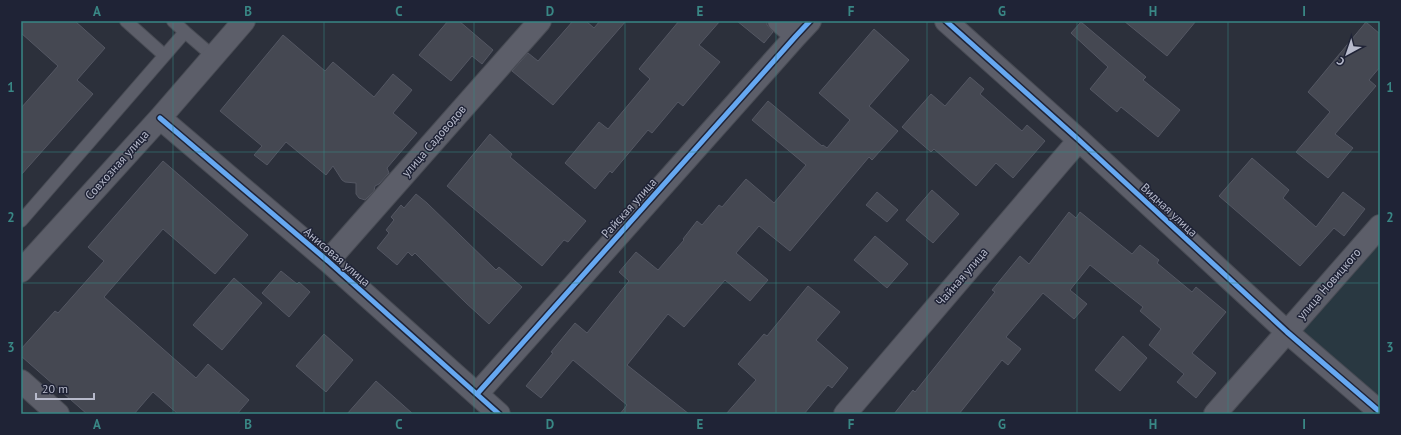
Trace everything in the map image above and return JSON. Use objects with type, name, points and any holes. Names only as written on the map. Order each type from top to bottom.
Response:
[{"type":"street","name":"Совхозная улица","points":[[24,261],[160,118],[244,21]]},
{"type":"street","name":"улица Садоводов","points":[[328,261],[540,21]]},
{"type":"street","points":[[779,21],[803,28]]},
{"type":"street","name":"Видная улица","points":[[946,21],[1079,140],[1287,332],[1380,412]]},
{"type":"street","name":"Райская улица","points":[[477,394],[803,28]]},
{"type":"street","name":"Анисовая улица","points":[[160,118],[328,261],[500,414]]},
{"type":"street","name":"Чайная улица","points":[[844,414],[1079,140]]},
{"type":"street","name":"улица Новицкого","points":[[1215,414],[1380,226]]},
{"type":"street","points":[[21,381],[58,414]]},
{"type":"lane","points":[[126,21],[164,55]]},
{"type":"lane","points":[[173,21],[214,57]]},
{"type":"lane","points":[[21,221],[185,32]]},
{"type":"shaded area","points":[[1380,238],[1380,398],[1306,338],[1303,328]]},
{"type":"building","points":[[21,21],[75,21],[105,48],[77,80],[93,94],[21,175],[21,108],[58,66],[21,33]]},
{"type":"building","points":[[448,21],[459,21],[493,50],[482,64],[472,56],[451,81],[419,55]]},
{"type":"building","points":[[573,21],[586,21],[594,28],[600,21],[626,21],[553,105],[512,71],[528,53],[538,61]]},
{"type":"building","points":[[679,21],[720,21],[699,45],[720,62],[683,106],[678,102],[652,133],[648,130],[612,173],[610,171],[595,189],[565,163],[599,122],[608,129],[650,79],[639,69]]},
{"type":"building","points":[[737,21],[767,21],[767,25],[773,32],[764,43]]},
{"type":"building","points":[[1124,21],[1196,21],[1167,56]]},
{"type":"building","points":[[1081,22],[1146,77],[1143,80],[1180,110],[1158,137],[1121,107],[1117,112],[1090,89],[1108,67],[1071,33]]},
{"type":"building","points":[[1366,22],[1380,34],[1380,67],[1369,80],[1376,86],[1335,134],[1353,148],[1328,178],[1296,152],[1330,112],[1308,92]]},
{"type":"building","points":[[874,29],[909,60],[869,106],[898,131],[872,160],[869,157],[790,251],[759,226],[736,253],[768,280],[750,301],[725,280],[684,327],[668,314],[627,365],[689,414],[620,414],[627,405],[573,360],[541,398],[526,386],[575,323],[587,333],[629,281],[619,272],[636,252],[658,270],[684,240],[683,239],[697,221],[702,225],[719,205],[722,207],[746,179],[774,203],[806,165],[752,120],[768,101],[822,146],[823,145],[827,148],[850,120],[819,93]]},
{"type":"building","points":[[283,35],[325,71],[333,62],[374,97],[393,74],[412,90],[393,113],[417,133],[387,168],[389,173],[379,184],[375,186],[374,191],[365,200],[359,198],[356,194],[356,183],[345,182],[342,180],[333,166],[326,175],[286,142],[267,165],[254,155],[262,146],[220,111]]},
{"type":"building","points":[[970,77],[984,89],[980,94],[1022,131],[1027,125],[1045,141],[1013,178],[996,163],[976,186],[934,149],[931,152],[902,127],[931,94],[945,106]]},
{"type":"building","points":[[490,134],[512,154],[510,157],[586,221],[568,242],[564,240],[542,266],[447,186]]},
{"type":"building","points":[[1252,158],[1289,190],[1283,198],[1316,227],[1343,192],[1365,209],[1344,236],[1334,228],[1300,266],[1219,196]]},
{"type":"building","points":[[163,161],[248,235],[215,274],[163,229],[104,297],[196,378],[208,364],[249,400],[237,414],[178,414],[153,392],[134,414],[87,414],[21,356],[21,349],[55,311],[58,313],[104,261],[88,247]]},
{"type":"building","points":[[932,190],[959,214],[933,243],[906,220]]},
{"type":"building","points":[[877,192],[898,210],[887,222],[866,205]]},
{"type":"building","points":[[416,194],[496,270],[499,267],[522,287],[489,324],[415,253],[412,256],[408,252],[397,265],[377,248],[389,233],[386,230],[394,220],[391,217],[401,205],[404,208]]},
{"type":"building","points":[[1069,212],[1076,218],[1080,212],[1132,254],[1140,245],[1159,260],[1157,263],[1192,292],[1196,287],[1226,312],[1192,353],[1216,373],[1196,398],[1177,382],[1184,374],[1149,345],[1161,329],[1140,311],[1143,307],[1090,265],[1070,290],[1087,304],[1074,319],[1043,293],[1006,337],[1021,349],[1008,365],[1002,360],[959,414],[894,414],[913,390],[915,392],[995,292],[992,290],[1020,256],[1029,264]]},
{"type":"building","points":[[875,236],[908,264],[887,288],[854,260]]},
{"type":"building","points":[[281,271],[297,284],[299,282],[310,292],[289,317],[262,293]]},
{"type":"building","points":[[234,278],[262,303],[222,350],[193,325]]},
{"type":"building","points":[[808,286],[840,312],[816,340],[848,368],[832,388],[828,385],[804,414],[726,414],[756,380],[738,364],[764,334],[767,336]]},
{"type":"building","points":[[324,334],[353,360],[326,392],[296,366]]},
{"type":"building","points":[[1123,336],[1147,358],[1120,391],[1095,370]]},
{"type":"building","points":[[376,381],[413,414],[347,414]]},
{"type":"cycle path","points":[[477,394],[810,21]]},
{"type":"cycle path","points":[[946,21],[1079,140],[1287,332],[1380,412]]},
{"type":"cycle path","points":[[160,118],[328,261],[499,414]]}]
